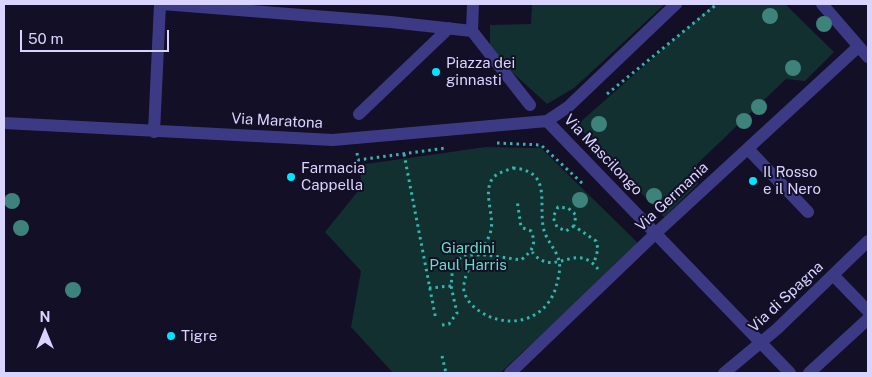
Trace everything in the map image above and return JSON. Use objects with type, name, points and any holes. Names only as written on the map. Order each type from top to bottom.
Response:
[{"type":"street","points":[[154,132],[161,4],[472,31]]},
{"type":"street","points":[[473,4],[472,31],[530,105]]},
{"type":"street","points":[[548,121],[568,107],[676,4]]},
{"type":"street","points":[[822,4],[868,57]]},
{"type":"street","points":[[359,114],[450,28]]},
{"type":"street","name":"Via Germania","points":[[510,373],[656,234],[858,47]]},
{"type":"street","name":"Via Maratona","points":[[4,123],[154,132],[356,140],[548,121]]},
{"type":"street","name":"Via Mascilongo","points":[[548,121],[790,373]]},
{"type":"street","points":[[748,149],[808,212]]},
{"type":"street","name":"Via di Spagna","points":[[724,373],[762,343],[868,241]]},
{"type":"street","points":[[833,275],[868,311]]},
{"type":"street","points":[[809,373],[868,319]]},
{"type":"path","points":[[601,99],[717,4]]},
{"type":"path","points":[[356,140],[358,160],[449,148]]},
{"type":"path","points":[[494,143],[541,145],[590,191]]},
{"type":"path","points":[[404,154],[436,320]]},
{"type":"path","points":[[514,168],[525,169],[535,176],[542,185],[546,238],[559,260],[559,278],[554,294],[544,309],[530,319],[511,322],[491,319],[468,302],[463,286],[467,271],[478,255],[484,249],[491,230],[492,213],[489,196],[491,181],[499,173],[514,168]]},
{"type":"path","points":[[442,325],[449,324],[457,313],[451,286],[453,264],[464,255],[521,260],[532,252],[535,240],[531,231],[521,227],[517,200]]},
{"type":"path","points":[[558,207],[568,208],[576,215],[574,226],[566,231],[557,227],[553,217],[558,207]]},
{"type":"path","points":[[574,226],[596,241],[598,249],[594,264]]},
{"type":"path","points":[[532,252],[541,260],[586,258],[608,280]]},
{"type":"path","points":[[429,288],[451,286]]},
{"type":"path","points":[[442,356],[446,373]]},
{"type":"green space","points":[[532,4],[665,4],[574,88],[547,104],[490,52],[490,25],[531,24]]},
{"type":"green space","points":[[714,4],[785,4],[834,52],[805,81],[786,79],[697,164],[698,184],[664,217],[577,125]]},
{"type":"green space","name":"Giardini Paul Harris","points":[[486,147],[541,148],[639,244],[500,373],[393,373],[351,327],[361,271],[325,232],[362,186],[359,165]]},
{"type":"place","name":"Piazza dei ginnasti","points":[[436,72]]},
{"type":"place","name":"Farmacia Cappella","points":[[291,177]]},
{"type":"place","name":"Il Rosso e il Nero","points":[[753,181]]},
{"type":"place","name":"Tigre","points":[[171,336]]}]
